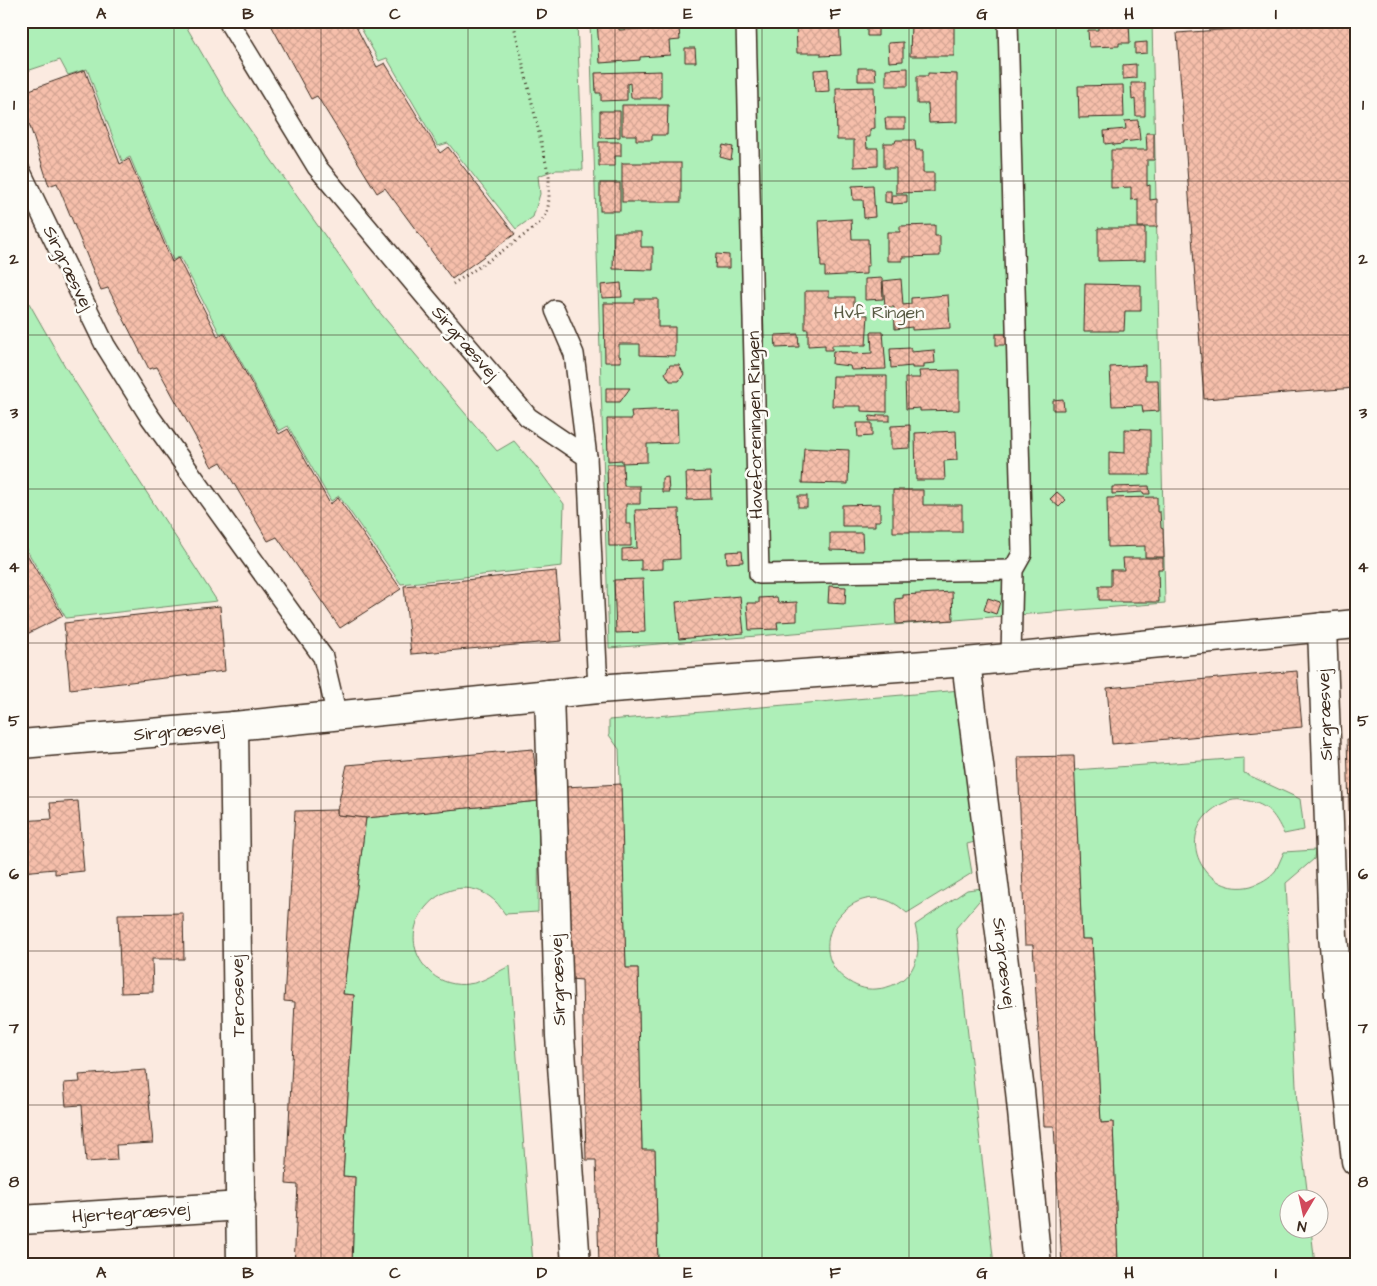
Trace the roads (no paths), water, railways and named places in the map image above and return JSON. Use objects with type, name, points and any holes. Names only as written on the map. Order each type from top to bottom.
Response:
[{"type":"street","name":"Sirgræsvej","points":[[21,744],[234,726],[598,689],[966,662],[1011,656],[1356,624]]},
{"type":"street","name":"Sirgræsvej","points":[[1322,627],[1333,936],[1356,1161]]},
{"type":"street","name":"Sirgræsvej","points":[[966,662],[1020,1091],[1037,1265]]},
{"type":"street","name":"Sirgræsvej","points":[[549,694],[560,1036],[576,1265]]},
{"type":"street","name":"Terosevej","points":[[234,726],[241,1265]]},
{"type":"street","name":"Hjertegræsvej","points":[[21,1220],[240,1206]]},
{"type":"lane","name":"Sirgræsvej","points":[[228,21],[317,167],[528,416],[587,456]]},
{"type":"lane","name":"Haveforeningen Ringen","points":[[746,21],[759,574],[1014,570]]},
{"type":"lane","points":[[1008,21],[1022,554],[1014,570],[1011,656]]},
{"type":"lane","name":"Sirgræsvej","points":[[21,172],[105,344],[150,417],[323,657],[337,716]]},
{"type":"lane","points":[[555,310],[574,354],[587,456],[598,689]]},
{"type":"park label","name":"Hvf Ringen","points":[[879,312]]}]
